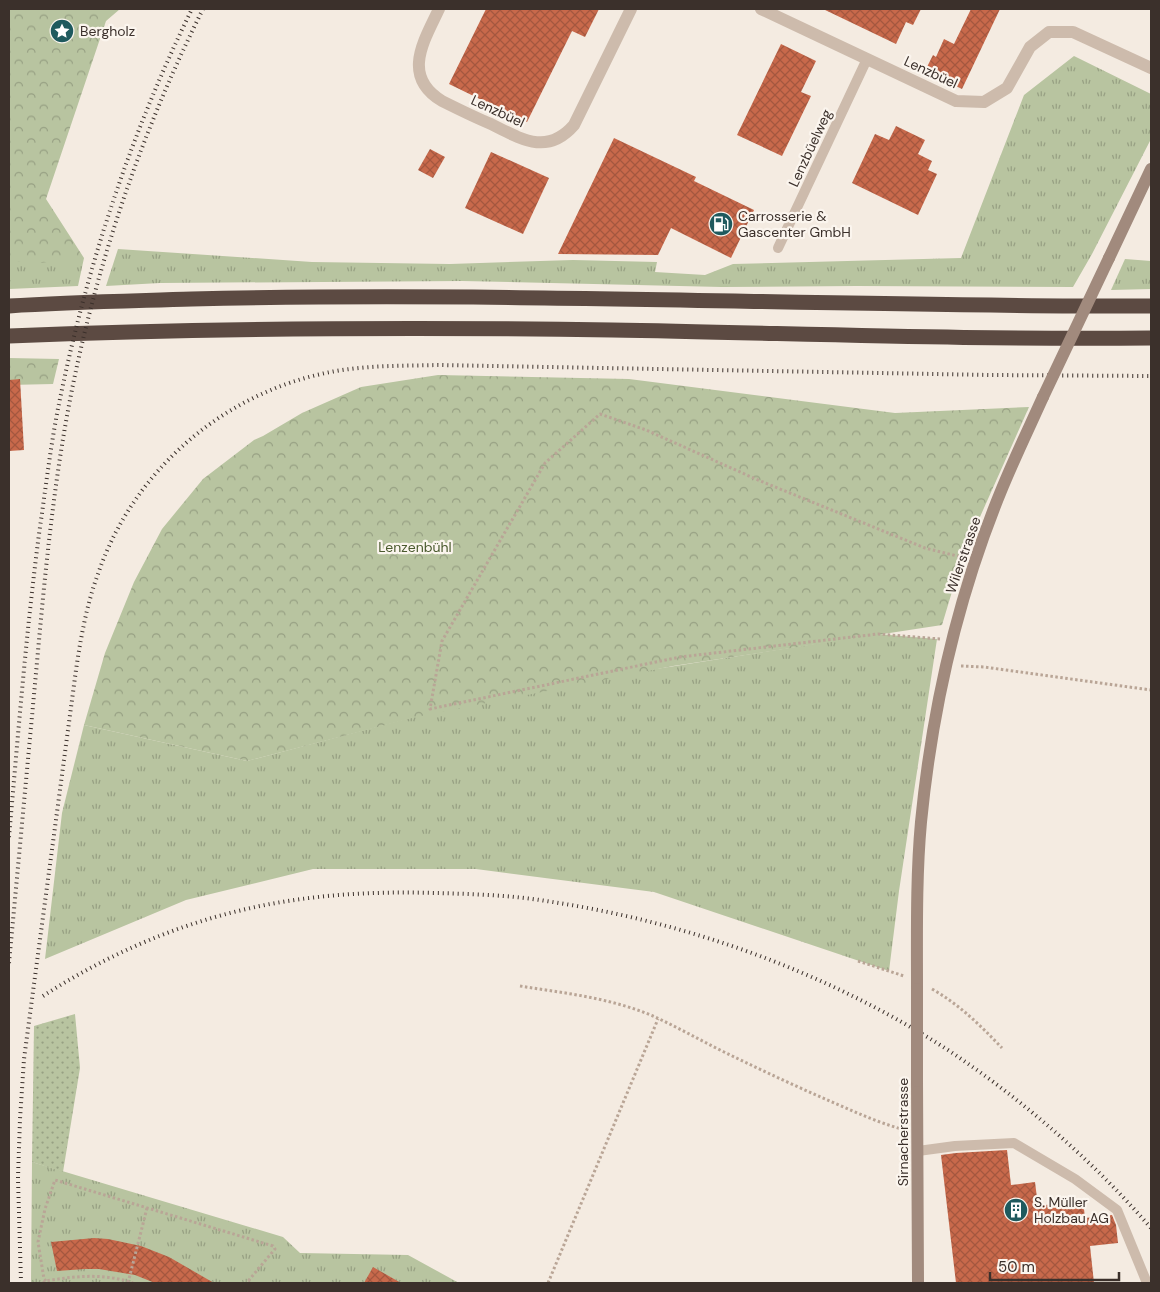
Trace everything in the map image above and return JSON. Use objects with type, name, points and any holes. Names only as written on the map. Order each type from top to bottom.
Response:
[{"type":"highway","points":[[9,306],[232,298],[421,296],[1023,306],[1151,306]]},
{"type":"highway","points":[[9,336],[341,328],[1151,338]]},
{"type":"main road","name":"Wilerstrasse","points":[[917,984],[917,899],[921,822],[930,751],[946,666],[962,604],[1001,491],[1018,450],[1151,169]]},
{"type":"main road","name":"Sirnacherstrasse","points":[[917,984],[918,1283]]},
{"type":"street","name":"Lenzbüel","points":[[439,9],[420,53],[419,70],[424,85],[435,97],[442,101],[520,139],[536,143],[553,141],[568,132],[574,125],[631,9]]},
{"type":"street","name":"Lenzbüel","points":[[761,9],[956,101],[984,102],[1007,88],[1030,47],[1049,32],[1073,32],[1151,68]]},
{"type":"lane","name":"Lenzbüelweg","points":[[778,248],[867,59]]},
{"type":"lane","points":[[918,1151],[955,1146],[1014,1144],[1075,1179],[1117,1210],[1147,1283]]},
{"type":"path","points":[[953,639],[878,634],[680,657],[430,708],[442,641],[545,463],[600,414],[646,430],[758,480],[925,548],[976,560]]},
{"type":"path","points":[[946,666],[984,667],[1151,690]]},
{"type":"path","points":[[858,961],[946,997],[973,1018],[1002,1048]]},
{"type":"path","points":[[520,986],[605,1001],[632,1008],[658,1018],[724,1052],[874,1121],[917,1133]]},
{"type":"path","points":[[548,1283],[658,1018]]},
{"type":"path","points":[[133,1283],[100,1276],[74,1276],[44,1282],[38,1242],[45,1209],[55,1180],[273,1246],[275,1249],[249,1280],[251,1282],[249,1283]]},
{"type":"path","points":[[128,1282],[148,1208]]},
{"type":"green space","points":[[9,9],[120,9],[106,21],[46,199],[84,258],[39,263],[9,261]]},
{"type":"green space","points":[[1074,56],[1151,94],[1151,139],[1073,287],[722,287],[462,281],[160,283],[106,286],[118,249],[312,262],[450,264],[573,260],[657,262],[655,272],[705,275],[733,264],[961,258],[1024,95]]},
{"type":"green space","points":[[9,258],[84,258],[78,286],[9,289]]},
{"type":"green space","points":[[1125,259],[1151,261],[1151,289],[1111,290]]},
{"type":"green space","points":[[9,358],[59,359],[53,384],[9,385]]},
{"type":"green space","name":"Lenzenbühl","points":[[438,375],[629,379],[895,413],[1029,407],[963,555],[942,625],[673,666],[416,717],[247,761],[84,725],[105,653],[134,582],[162,529],[203,479],[254,440],[302,413],[361,387]]},
{"type":"green space","points":[[878,634],[937,639],[899,891],[889,971],[654,892],[476,869],[313,869],[186,900],[45,959],[62,813],[84,725],[247,761],[504,693]]},
{"type":"green space","points":[[75,1014],[80,1068],[63,1172],[32,1162],[34,1026]]},
{"type":"green space","points":[[32,1162],[283,1237],[300,1253],[408,1255],[459,1283],[31,1283]]},
{"type":"building","points":[[486,9],[599,9],[585,37],[572,31],[527,122],[449,84]]},
{"type":"building","points":[[823,9],[921,9],[913,25],[906,22],[896,44]]},
{"type":"building","points":[[971,9],[1000,9],[962,89],[925,71],[933,55],[936,57],[944,39],[954,44]]},
{"type":"building","points":[[781,44],[816,61],[801,92],[811,96],[782,156],[737,135]]},
{"type":"building","points":[[896,126],[925,140],[918,154],[932,161],[928,170],[937,174],[918,215],[852,183],[875,134],[889,140]]},
{"type":"building","points":[[614,138],[696,177],[694,181],[754,210],[731,258],[671,228],[658,255],[558,254]]},
{"type":"building","points":[[430,149],[445,157],[433,178],[418,170]]},
{"type":"building","points":[[491,152],[549,178],[523,234],[465,208]]},
{"type":"building","points":[[20,379],[24,450],[9,451],[9,380]]},
{"type":"building","name":"S. Müller Holzbau AG","points":[[1007,1150],[1011,1185],[1035,1182],[1038,1206],[1083,1200],[1085,1218],[1112,1215],[1116,1225],[1118,1243],[1090,1246],[1094,1283],[956,1283],[941,1155]]},
{"type":"building","points":[[94,1238],[141,1246],[169,1257],[214,1283],[155,1283],[135,1275],[99,1269],[57,1271],[51,1242]]},
{"type":"building","points":[[373,1267],[401,1283],[364,1283]]},
{"type":"railway","points":[[9,837],[34,572],[51,446],[72,344],[99,245],[132,149],[170,55],[192,9]]},
{"type":"railway","points":[[9,963],[47,561],[61,449],[75,375],[98,281],[127,188],[162,97],[203,9]]},
{"type":"railway","points":[[21,1283],[18,1178],[24,1059],[82,632],[95,583],[114,535],[134,502],[158,471],[185,444],[215,420],[248,401],[284,385],[321,374],[365,367],[438,365],[1151,376]]},
{"type":"railway","points":[[43,996],[111,957],[159,936],[234,912],[309,898],[385,893],[477,894],[519,897],[599,910],[652,922],[755,954],[805,974],[902,1022],[976,1069],[1030,1110],[1081,1155],[1151,1228]]},
{"type":"place","name":"Bergholz","points":[[62,31]]},
{"type":"place","name":"Carrosserie & Gascenter GmbH","points":[[721,224]]},
{"type":"place","name":"S. Müller Holzbau AG","points":[[1016,1210]]}]
